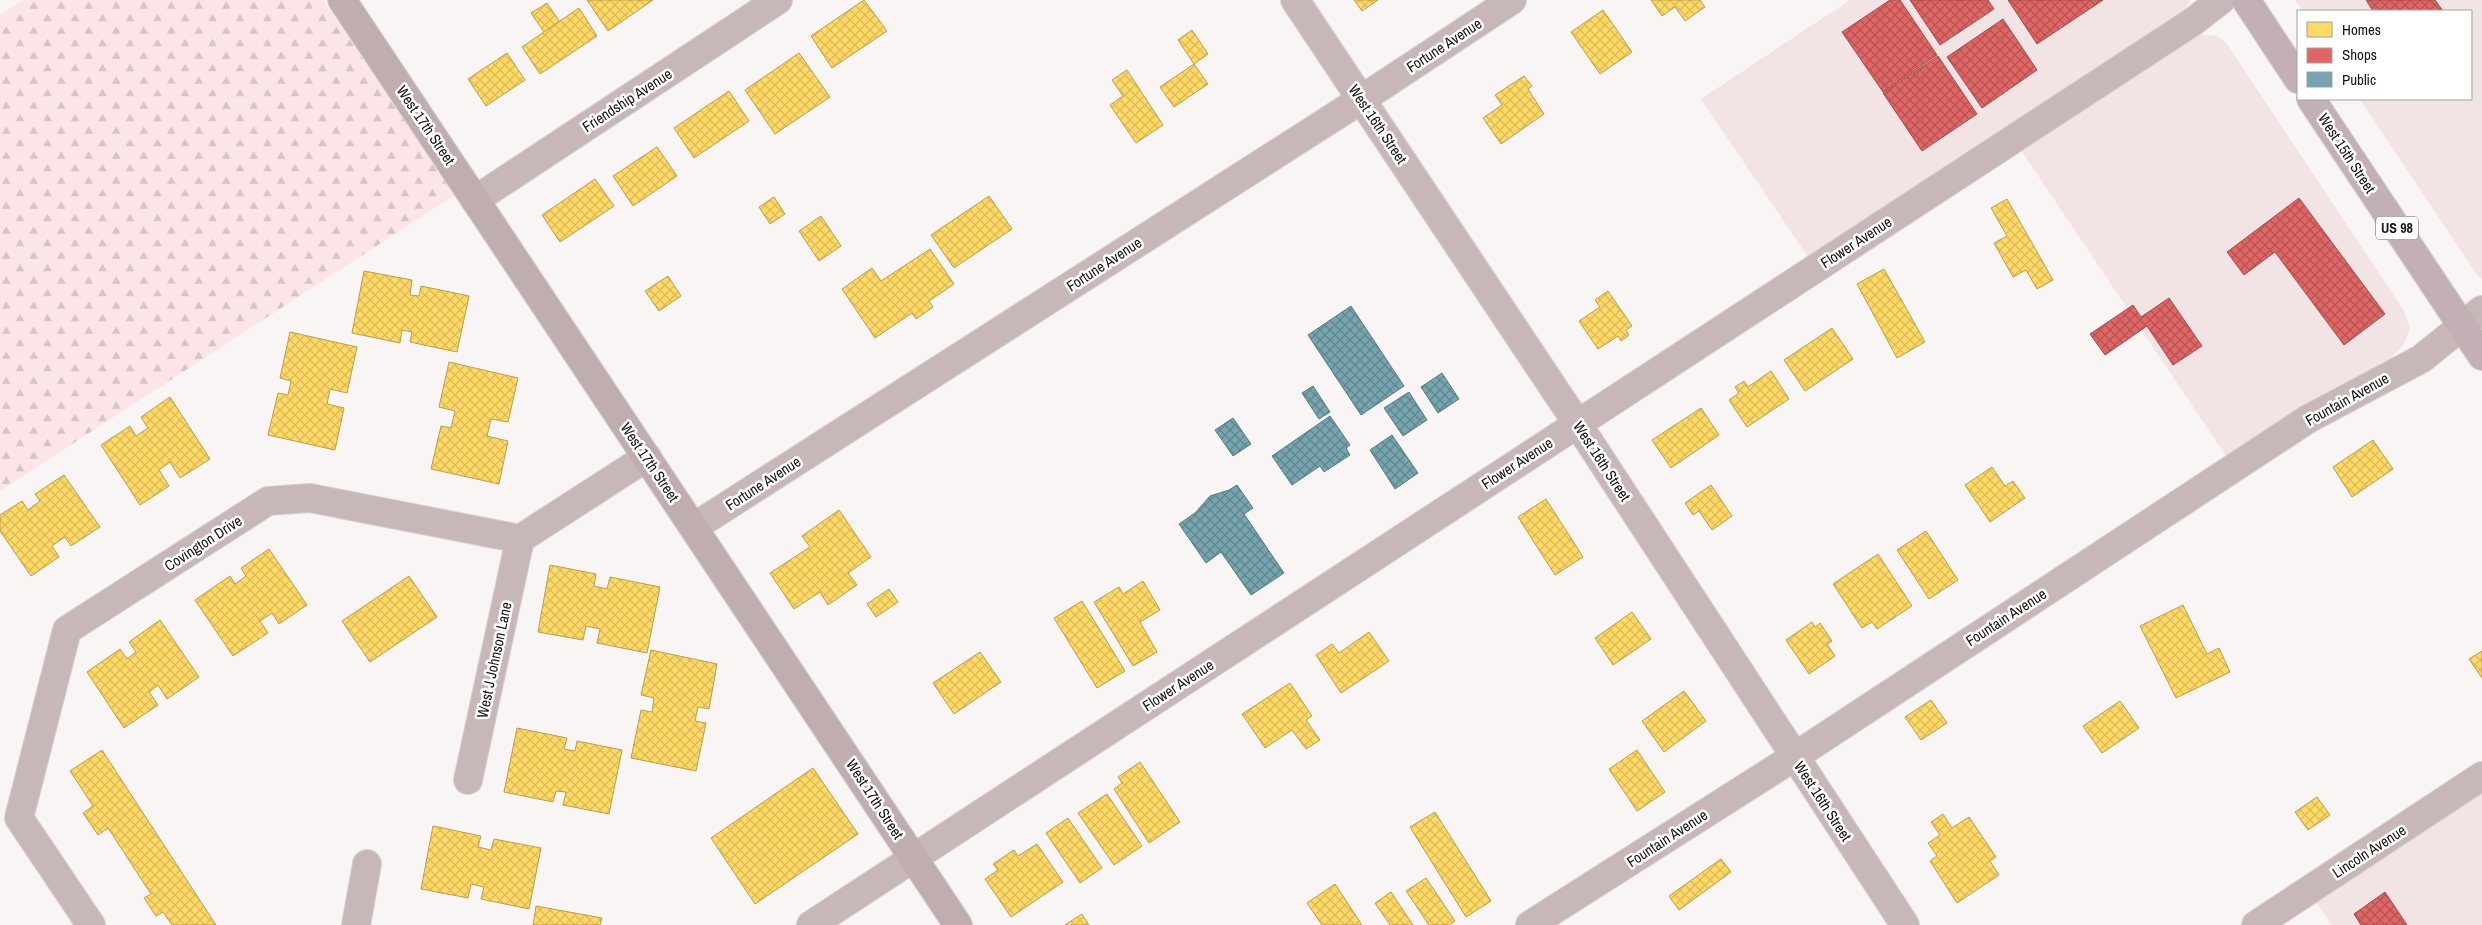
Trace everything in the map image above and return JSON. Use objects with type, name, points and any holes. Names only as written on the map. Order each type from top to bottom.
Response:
[{"type":"highway","points":[[2246,0],[2297,77]]},
{"type":"highway","name":"West 15th Street","points":[[2312,100],[2472,318],[2482,356]]},
{"type":"main road","name":"West 17th Street","points":[[342,0],[958,925]]},
{"type":"street","name":"Friendship Avenue","points":[[475,200],[778,0]]},
{"type":"street","name":"West 16th Street","points":[[1295,0],[1577,423],[1905,925]]},
{"type":"street","name":"Fortune Avenue","points":[[694,527],[1362,99],[1512,0]]},
{"type":"street","name":"Flower Avenue","points":[[811,925],[2194,21],[2221,0]]},
{"type":"street","name":"Fountain Avenue","points":[[1530,925],[1794,757],[2308,419],[2421,359],[2472,318]]},
{"type":"street","points":[[520,539],[647,457]]},
{"type":"street","name":"Covington Drive","points":[[92,925],[19,818],[67,630],[268,502],[310,498],[520,539]]},
{"type":"street","name":"West J Johnson Lane","points":[[468,780],[520,539]]},
{"type":"street","name":"Lincoln Avenue","points":[[2256,925],[2482,776]]},
{"type":"street","points":[[356,925],[367,864]]},
{"type":"shaded area","points":[[1850,0],[2190,0],[2184,12],[1808,257],[1701,99]]},
{"type":"shaded area","points":[[2295,0],[2482,0],[2482,279],[2478,276],[2361,100],[2472,100],[2472,10],[2301,10]]},
{"type":"shaded area","points":[[2199,34],[2217,36],[2227,44],[2404,311],[2410,328],[2404,344],[2390,359],[2317,398],[2226,456],[2021,150]]},
{"type":"shaded area","points":[[2482,793],[2482,925],[2332,925],[2316,902]]},
{"type":"green space","points":[[23,0],[323,0],[455,195],[0,491],[0,15]]},
{"type":"building: Homes","points":[[587,0],[653,0],[608,31]]},
{"type":"building: Homes","points":[[864,0],[887,31],[832,68],[811,36]]},
{"type":"building: Homes","points":[[1354,0],[1378,0],[1362,11]]},
{"type":"building: Homes","points":[[1651,0],[1700,0],[1705,7],[1685,21],[1675,7],[1662,16]]},
{"type":"building: Homes","points":[[547,3],[560,22],[544,32],[531,13]]},
{"type":"building: Homes","points":[[579,8],[597,36],[540,74],[522,47]]},
{"type":"building: Homes","points":[[1603,10],[1632,52],[1600,74],[1571,32]]},
{"type":"building: Homes","points":[[1192,30],[1208,54],[1194,64],[1178,40]]},
{"type":"building: Homes","points":[[507,53],[525,80],[486,106],[468,79]]},
{"type":"building: Homes","points":[[799,53],[830,97],[775,134],[745,90]]},
{"type":"building: Homes","points":[[1194,64],[1208,84],[1174,107],[1160,87]]},
{"type":"building: Homes","points":[[1127,70],[1163,125],[1136,143],[1110,105],[1123,96],[1112,80]]},
{"type":"building: Homes","points":[[1524,76],[1532,86],[1528,89],[1544,114],[1501,144],[1483,118],[1502,105],[1495,95]]},
{"type":"building: Homes","points":[[729,91],[749,121],[694,158],[674,128]]},
{"type":"building: Homes","points":[[657,147],[677,176],[633,206],[613,176]]},
{"type":"building: Homes","points":[[595,179],[614,206],[560,242],[542,215]]},
{"type":"building: Homes","points":[[989,196],[1012,229],[954,268],[931,235]]},
{"type":"building: Homes","points":[[774,197],[785,214],[770,224],[759,207]]},
{"type":"building: Homes","points":[[2007,199],[2053,280],[2037,289],[2026,270],[2013,277],[1994,243],[2007,236],[1991,208]]},
{"type":"building: Homes","points":[[821,216],[841,246],[819,261],[799,231]]},
{"type":"building: Homes","points":[[930,249],[954,284],[929,301],[933,307],[916,319],[912,313],[875,338],[842,289],[872,268],[881,281]]},
{"type":"building: Homes","points":[[1884,269],[1925,342],[1897,358],[1857,284]]},
{"type":"building: Homes","points":[[364,271],[412,280],[410,295],[419,296],[421,286],[469,296],[457,352],[410,342],[412,332],[402,330],[400,343],[352,333]]},
{"type":"building: Homes","points":[[668,276],[681,296],[659,311],[645,291]]},
{"type":"building: Homes","points":[[1608,291],[1632,326],[1626,330],[1629,335],[1621,341],[1618,336],[1598,349],[1579,321],[1600,307],[1595,300]]},
{"type":"building: Homes","points":[[1832,328],[1853,359],[1805,391],[1784,360]]},
{"type":"building: Homes","points":[[290,332],[357,347],[347,393],[330,389],[327,404],[344,408],[335,450],[268,435],[278,393],[288,395],[291,381],[280,378]]},
{"type":"building: Homes","points":[[449,362],[518,378],[508,422],[491,419],[487,436],[508,441],[499,484],[431,469],[441,426],[451,428],[455,411],[439,407]]},
{"type":"building: Homes","points":[[1771,371],[1789,399],[1747,427],[1729,400],[1739,393],[1735,387],[1744,381],[1748,387]]},
{"type":"building: Homes","points":[[170,397],[210,459],[180,478],[170,462],[159,470],[169,486],[140,505],[101,445],[130,426],[136,436],[148,428],[141,417]]},
{"type":"building: Homes","points":[[1701,408],[1719,435],[1671,468],[1652,440]]},
{"type":"building: Homes","points":[[2373,440],[2393,469],[2352,497],[2333,467]]},
{"type":"building: Homes","points":[[1992,467],[2005,486],[2013,481],[2025,498],[1990,522],[1965,485]]},
{"type":"building: Homes","points":[[64,475],[100,527],[71,546],[65,537],[52,546],[59,557],[31,576],[0,531],[0,515],[22,501],[28,510],[40,501],[35,494]]},
{"type":"building: Homes","points":[[1711,485],[1732,516],[1712,530],[1699,511],[1693,515],[1685,503]]},
{"type":"building: Homes","points":[[1546,499],[1583,557],[1555,575],[1518,517]]},
{"type":"building: Homes","points":[[839,510],[871,557],[848,573],[857,585],[828,605],[820,592],[794,609],[770,573],[810,547],[802,536]]},
{"type":"building: Homes","points":[[1926,531],[1958,580],[1929,599],[1897,550]]},
{"type":"building: Homes","points":[[269,549],[307,605],[279,624],[272,613],[260,621],[268,633],[233,656],[195,600],[230,576],[235,584],[246,576],[241,568]]},
{"type":"building: Homes","points":[[1878,554],[1912,606],[1877,629],[1872,622],[1862,628],[1833,584]]},
{"type":"building: Homes","points":[[550,565],[596,574],[594,586],[607,589],[610,577],[660,587],[647,653],[597,643],[600,629],[586,626],[583,640],[538,632]]},
{"type":"building: Homes","points":[[409,576],[437,617],[370,662],[342,621]]},
{"type":"building: Homes","points":[[1143,581],[1160,610],[1140,622],[1157,652],[1133,666],[1094,602],[1119,587],[1123,594]]},
{"type":"building: Homes","points":[[889,589],[898,602],[876,617],[867,604]]},
{"type":"building: Homes","points":[[1082,601],[1125,671],[1097,688],[1054,618]]},
{"type":"building: Homes","points":[[2183,605],[2207,654],[2219,648],[2230,672],[2176,698],[2140,626]]},
{"type":"building: Homes","points":[[1632,612],[1651,639],[1613,665],[1595,638]]},
{"type":"building: Homes","points":[[160,620],[199,677],[167,699],[158,685],[149,692],[158,705],[124,728],[87,672],[120,649],[127,659],[136,652],[129,642]]},
{"type":"building: Homes","points":[[1812,622],[1815,627],[1820,623],[1832,641],[1827,644],[1835,656],[1809,674],[1786,640]]},
{"type":"building: Homes","points":[[1369,632],[1389,661],[1341,693],[1316,655],[1332,644],[1339,653]]},
{"type":"building: Homes","points":[[651,650],[717,664],[709,709],[698,707],[695,721],[706,723],[696,771],[631,758],[641,710],[652,712],[654,698],[641,695]]},
{"type":"building: Homes","points":[[2482,651],[2482,678],[2469,659]]},
{"type":"building: Homes","points":[[980,652],[1001,682],[954,714],[933,683]]},
{"type":"building: Homes","points":[[1290,683],[1312,716],[1306,720],[1320,740],[1306,749],[1292,730],[1265,748],[1242,714]]},
{"type":"building: Homes","points":[[1684,691],[1706,721],[1664,752],[1642,721]]},
{"type":"building: Homes","points":[[1931,700],[1947,723],[1921,740],[1905,717]]},
{"type":"building: Homes","points":[[2120,701],[2139,728],[2102,753],[2083,726]]},
{"type":"building: Homes","points":[[517,728],[567,738],[564,749],[575,751],[577,741],[622,750],[609,814],[563,805],[566,792],[556,791],[553,802],[504,792]]},
{"type":"building: Homes","points":[[102,750],[216,925],[172,925],[163,912],[156,916],[144,898],[151,894],[108,828],[98,835],[83,813],[93,806],[70,771]]},
{"type":"building: Homes","points":[[1637,750],[1665,792],[1637,811],[1609,769]]},
{"type":"building: Homes","points":[[1140,762],[1180,822],[1149,843],[1114,789],[1122,783],[1118,777]]},
{"type":"building: Homes","points":[[813,768],[858,834],[755,904],[711,838]]},
{"type":"building: Homes","points":[[1107,794],[1142,846],[1114,865],[1078,813]]},
{"type":"building: Homes","points":[[2317,797],[2330,815],[2308,830],[2295,812]]},
{"type":"building: Homes","points":[[1435,812],[1491,901],[1466,917],[1410,827]]},
{"type":"building: Homes","points":[[1943,814],[1952,828],[1969,817],[1996,857],[1990,861],[1999,875],[1957,903],[1930,861],[1937,856],[1928,843],[1940,835],[1931,822]]},
{"type":"building: Homes","points":[[1068,818],[1102,868],[1080,883],[1046,833]]},
{"type":"building: Homes","points":[[433,826],[481,836],[478,847],[491,850],[494,839],[541,848],[529,909],[481,899],[484,887],[471,884],[468,898],[421,889]]},
{"type":"building: Homes","points":[[1037,844],[1063,882],[1011,917],[985,879],[998,870],[993,864],[1014,850],[1018,856]]},
{"type":"building: Homes","points":[[1721,859],[1731,872],[1679,910],[1669,896]]},
{"type":"building: Homes","points":[[1426,878],[1455,921],[1449,925],[1429,925],[1406,891]]},
{"type":"building: Homes","points":[[1335,884],[1362,925],[1322,925],[1307,903]]},
{"type":"building: Homes","points":[[1391,892],[1413,925],[1390,925],[1375,903]]},
{"type":"building: Homes","points":[[536,906],[602,918],[600,925],[533,925]]},
{"type":"building: Homes","points":[[1082,914],[1089,925],[1065,925]]},
{"type":"building: Shops","points":[[1890,0],[1900,0],[1937,55],[1883,92],[1842,32]]},
{"type":"building: Shops","points":[[1910,0],[1988,0],[1994,9],[1940,45]]},
{"type":"building: Shops","points":[[2008,0],[2103,0],[2037,44]]},
{"type":"building: Shops","points":[[2366,0],[2435,0],[2442,10],[2372,10]]},
{"type":"building: Shops","points":[[2003,19],[2037,70],[1982,108],[1947,57]]},
{"type":"building: Shops","points":[[1938,56],[1977,114],[1922,151],[1883,93]]},
{"type":"building: Shops","points":[[2299,198],[2385,314],[2344,345],[2275,252],[2244,275],[2227,252]]},
{"type":"building: Shops","points":[[2169,298],[2202,346],[2173,365],[2147,326],[2105,355],[2090,334],[2133,305],[2141,317]]},
{"type":"building: Shops","points":[[2385,892],[2407,925],[2361,925],[2354,914]]},
{"type":"building: Public","points":[[1351,306],[1404,386],[1361,415],[1308,335]]},
{"type":"building: Public","points":[[1442,373],[1459,399],[1438,413],[1421,387]]},
{"type":"building: Public","points":[[1313,386],[1330,412],[1319,419],[1302,393]]},
{"type":"building: Public","points":[[1409,392],[1427,420],[1403,436],[1384,408]]},
{"type":"building: Public","points":[[1330,416],[1350,445],[1346,448],[1350,455],[1324,472],[1320,466],[1292,485],[1272,456]]},
{"type":"building: Public","points":[[1233,418],[1251,444],[1233,456],[1215,430]]},
{"type":"building: Public","points":[[1392,435],[1418,473],[1395,489],[1370,450]]},
{"type":"building: Public","points":[[1237,485],[1253,508],[1244,514],[1284,573],[1251,595],[1221,552],[1206,563],[1179,524],[1195,513],[1210,496],[1229,490]]}]
